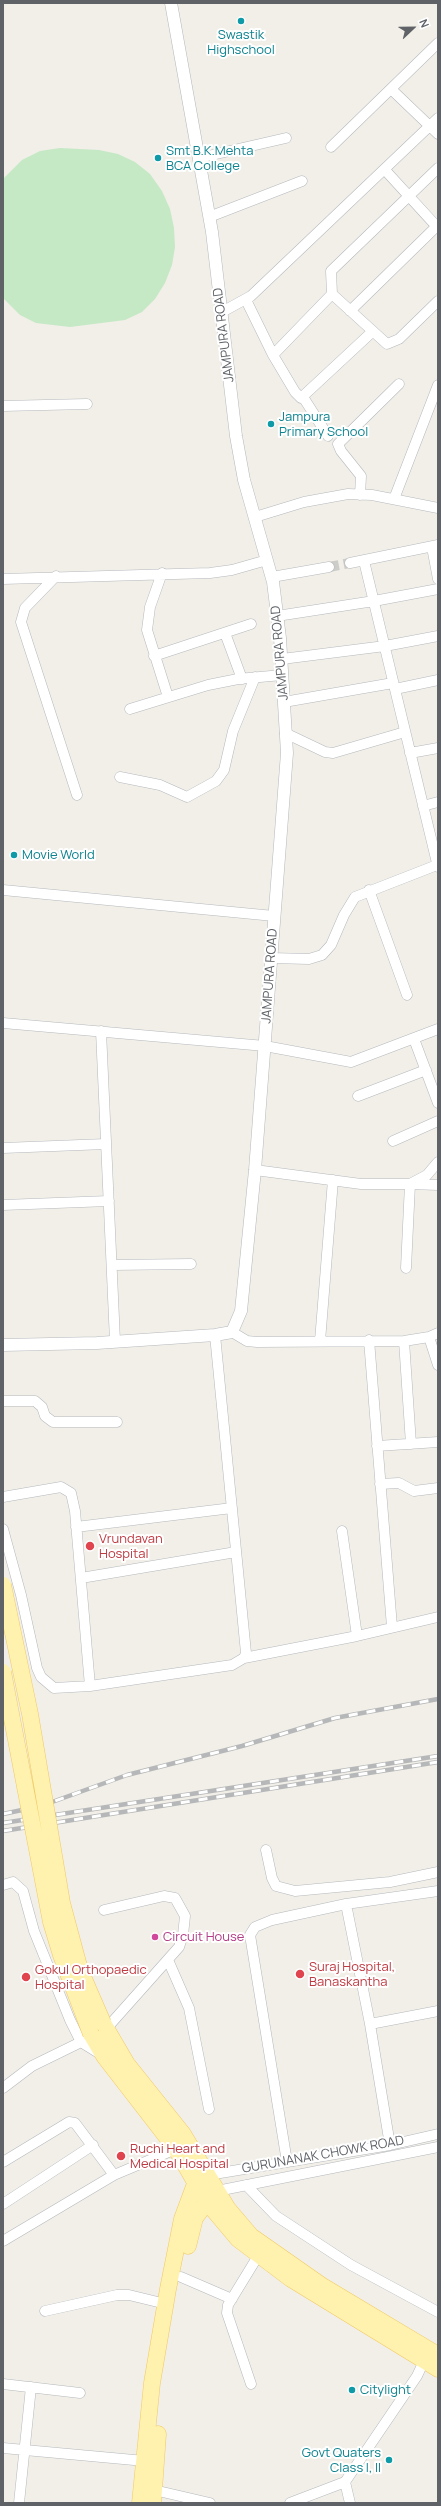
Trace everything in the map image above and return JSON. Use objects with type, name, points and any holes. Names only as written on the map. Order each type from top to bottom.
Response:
[{"type":"main road","points":[[3,1585],[30,1714],[62,1903],[80,1970],[104,2026],[127,2064],[183,2134],[202,2180],[182,2219],[152,2383],[140,2503]]},
{"type":"main road","points":[[3,1672],[51,1922],[86,2038],[104,2056],[202,2180],[212,2196],[223,2224],[258,2256],[291,2279],[434,2354]]},
{"type":"main road","points":[[154,2496],[165,2350],[192,2225],[199,2210],[212,2196]]},
{"type":"main road","points":[[212,2196],[241,2226],[276,2255],[434,2354],[438,2369]]},
{"type":"street","name":"JAMPURA ROAD","points":[[171,3],[209,217],[222,312],[236,436],[244,480],[272,577],[282,659],[287,753],[256,1170],[241,1311],[232,1332]]},
{"type":"street","points":[[331,147],[438,43]]},
{"type":"street","points":[[391,89],[438,134]]},
{"type":"street","points":[[222,312],[246,300],[385,170],[438,118]]},
{"type":"street","points":[[199,158],[286,138]]},
{"type":"street","points":[[273,355],[332,294],[332,271],[438,168]]},
{"type":"street","points":[[350,311],[437,227],[408,197],[385,170]]},
{"type":"street","points":[[209,217],[302,181]]},
{"type":"street","points":[[332,294],[383,342],[393,343],[438,301]]},
{"type":"street","points":[[246,300],[273,355],[295,392],[299,397],[303,397],[328,436]]},
{"type":"street","points":[[303,397],[372,332]]},
{"type":"street","points":[[360,494],[361,476],[341,451],[338,444],[399,384]]},
{"type":"street","points":[[394,500],[438,385]]},
{"type":"street","points":[[3,406],[86,404]]},
{"type":"street","points":[[255,517],[327,496],[360,494],[438,508]]},
{"type":"street","points":[[350,563],[435,546],[438,579]]},
{"type":"street","points":[[3,578],[210,573],[232,570],[267,560]]},
{"type":"street","points":[[271,958],[309,959],[322,955],[331,945],[350,903],[356,897],[369,890],[437,863],[364,561]]},
{"type":"street","points":[[272,577],[329,567]]},
{"type":"street","points":[[162,573],[147,618],[147,630],[168,697]]},
{"type":"street","points":[[56,576],[25,608],[21,622],[77,795]]},
{"type":"street","points":[[277,616],[374,601],[438,589]]},
{"type":"street","points":[[154,656],[251,624]]},
{"type":"street","points":[[225,633],[242,679]]},
{"type":"street","points":[[282,659],[384,646],[438,636]]},
{"type":"street","points":[[130,709],[168,697],[242,679],[282,675]]},
{"type":"street","points":[[120,777],[160,784],[187,797],[216,781],[224,770],[233,731],[255,677]]},
{"type":"street","points":[[284,702],[438,680]]},
{"type":"street","points":[[286,733],[325,752],[332,753],[405,732]]},
{"type":"street","points":[[410,753],[438,748]]},
{"type":"street","points":[[423,806],[438,802]]},
{"type":"street","points":[[3,890],[274,916]]},
{"type":"street","points":[[369,890],[407,995]]},
{"type":"street","points":[[3,1023],[265,1046],[351,1062],[438,1029]]},
{"type":"street","points":[[101,1031],[115,1342]]},
{"type":"street","points":[[414,1039],[438,1103]]},
{"type":"street","points":[[358,1096],[426,1070]]},
{"type":"street","points":[[393,1141],[438,1121]]},
{"type":"street","points":[[3,1148],[106,1144]]},
{"type":"street","points":[[410,1184],[427,1175],[438,1162]]},
{"type":"street","points":[[256,1170],[361,1184],[438,1184]]},
{"type":"street","points":[[320,1341],[333,1180]]},
{"type":"street","points":[[406,1268],[410,1184]]},
{"type":"street","points":[[3,1205],[109,1201]]},
{"type":"street","points":[[112,1265],[191,1264]]},
{"type":"street","points":[[3,1345],[115,1342],[215,1335],[232,1332],[247,1341],[257,1342],[404,1340],[434,1335],[438,1365]]},
{"type":"street","points":[[215,1335],[246,1653],[244,1658]]},
{"type":"street","points":[[369,1340],[392,1627]]},
{"type":"street","points":[[404,1340],[411,1444]]},
{"type":"street","points":[[3,1401],[35,1401],[42,1407],[45,1416],[52,1422],[117,1422]]},
{"type":"street","points":[[377,1446],[438,1442]]},
{"type":"street","points":[[380,1484],[399,1482],[414,1491],[438,1488]]},
{"type":"street","points":[[3,1497],[61,1487],[67,1488],[71,1493],[81,1578],[90,1686]]},
{"type":"street","points":[[76,1528],[232,1508]]},
{"type":"street","points":[[3,1529],[41,1678],[54,1688],[90,1686],[232,1665],[244,1658],[357,1636],[438,1617]]},
{"type":"street","points":[[342,1531],[357,1636]]},
{"type":"street","points":[[81,1578],[236,1552]]},
{"type":"street","points":[[266,1850],[272,1878],[276,1886],[295,1891],[390,1882],[438,1872]]},
{"type":"street","points":[[3,1885],[13,1882],[23,1891],[45,1961],[70,2020],[86,2038],[32,2066],[3,2088]]},
{"type":"street","points":[[287,2162],[250,1935],[255,1926],[261,1922],[346,1904],[438,1891]]},
{"type":"street","points":[[104,1910],[164,1896],[175,1898],[185,1916],[183,1935],[179,1948],[104,2026]]},
{"type":"street","points":[[346,1904],[370,2024],[390,2145]]},
{"type":"street","points":[[168,1960],[189,2008],[209,2109]]},
{"type":"street","points":[[370,2024],[438,2011]]},
{"type":"street","points":[[3,2162],[69,2122],[75,2123],[93,2145],[114,2175]]},
{"type":"street","name":"GURUNANAK CHOWK ROAD","points":[[202,2180],[287,2162],[390,2145],[438,2134]]},
{"type":"street","points":[[3,2204],[93,2145]]},
{"type":"street","points":[[212,2196],[246,2185],[438,2147]]},
{"type":"street","points":[[3,2241],[114,2175],[176,2149]]},
{"type":"street","points":[[246,2185],[276,2216],[351,2265],[438,2312]]},
{"type":"street","points":[[251,2384],[227,2313],[232,2299],[258,2256]]},
{"type":"street","points":[[181,2277],[232,2299]]},
{"type":"street","points":[[45,2311],[117,2295],[128,2295],[166,2304]]},
{"type":"street","points":[[290,2503],[344,2482],[417,2376],[434,2354]]},
{"type":"street","points":[[3,2384],[80,2393]]},
{"type":"street","points":[[19,2503],[26,2450],[31,2387]]},
{"type":"street","points":[[3,2448],[145,2461]]},
{"type":"street","points":[[344,2482],[350,2503]]},
{"type":"street","points":[[154,2496],[210,2503]]},
{"type":"green space","points":[[60,148],[99,150],[118,154],[135,162],[150,174],[162,191],[170,209],[174,228],[175,247],[172,265],[165,283],[155,299],[142,312],[125,320],[70,327],[36,323],[20,315],[3,298],[3,179],[22,160],[40,151]]},
{"type":"tunnel","points":[[329,567],[350,563]]},
{"type":"railway","points":[[3,1814],[41,1806],[127,1775],[242,1746],[335,1718],[438,1699]]},
{"type":"railway","points":[[3,1823],[438,1756]]},
{"type":"railway","points":[[3,1831],[438,1762]]},
{"type":"place","name":"Swastik Highschool","points":[[241,21]]},
{"type":"place","name":"Smt B.K.Mehta BCA College","points":[[158,158]]},
{"type":"place","name":"Jampura Primary School","points":[[271,424]]},
{"type":"place","name":"Movie World","points":[[14,855]]},
{"type":"place","name":"Vrundavan Hospital","points":[[90,1546]]},
{"type":"place","name":"Circuit House","points":[[155,1937]]},
{"type":"place","name":"Suraj Hospital, Banaskantha","points":[[300,1974]]},
{"type":"place","name":"Gokul Orthopaedic Hospital","points":[[26,1977]]},
{"type":"place","name":"Ruchi Heart and Medical Hospital","points":[[121,2156]]},
{"type":"place","name":"Citylight","points":[[352,2390]]},
{"type":"place","name":"Govt Quaters Class I, II","points":[[389,2460]]}]
